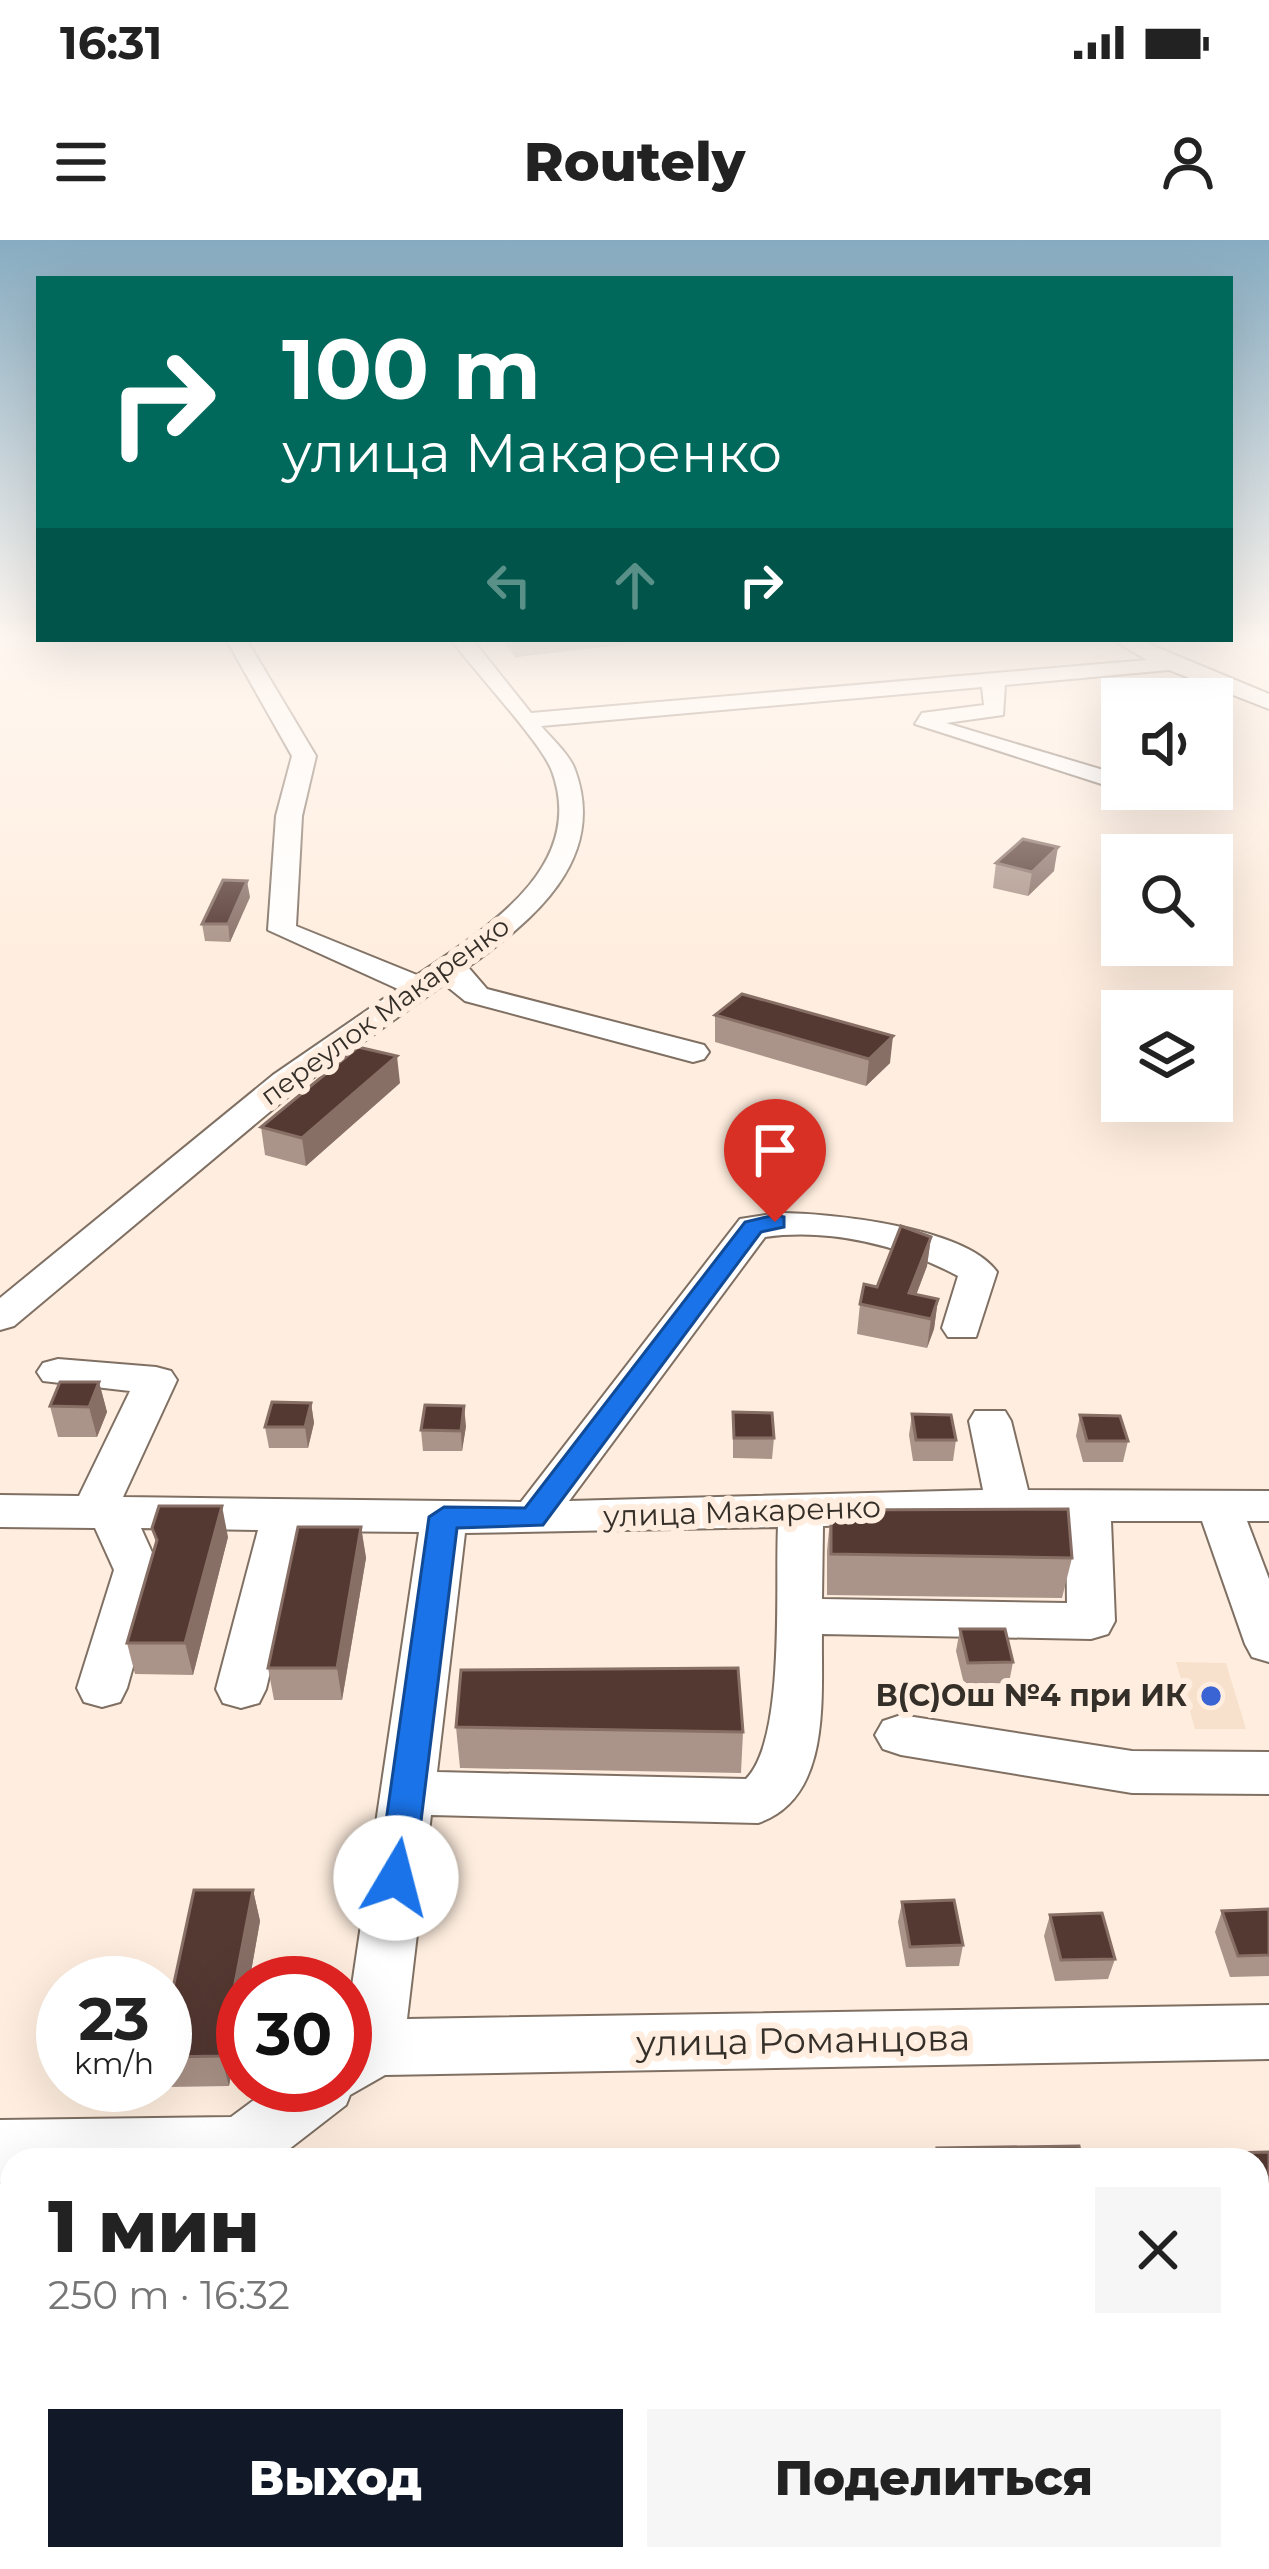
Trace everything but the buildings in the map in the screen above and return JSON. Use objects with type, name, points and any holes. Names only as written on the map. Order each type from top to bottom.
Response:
[{"type":"street","points":[[296,743],[304,756],[289,816],[282,930],[417,986]]},
{"type":"street","name":"переулок Макаренко","points":[[0,1318],[285,1082],[493,936],[546,888],[564,855],[569,802],[563,768],[546,743]]},
{"type":"street","points":[[988,743],[1101,777]]},
{"type":"street","points":[[452,962],[456,979],[476,994],[693,1052]]},
{"type":"street","points":[[533,1518],[753,1227],[819,1224],[945,1252],[978,1272],[962,1328]]},
{"type":"street","points":[[58,1372],[156,1380],[102,1513],[137,1570],[101,1688]]},
{"type":"street","points":[[990,1421],[1009,1505]]},
{"type":"street","name":"улица Макаренко","points":[[0,1511],[533,1518],[1009,1505],[1269,1506]]},
{"type":"street","points":[[798,1616],[1090,1621],[1088,1505]]},
{"type":"street","points":[[1219,1505],[1269,1644]]},
{"type":"street","points":[[407,1793],[758,1801],[786,1772],[796,1700],[801,1511]]},
{"type":"street","points":[[241,1689],[284,1515]]},
{"type":"street","points":[[372,1990],[407,1793],[444,1517]]},
{"type":"street","points":[[901,1735],[1132,1772],[1269,1773]]},
{"type":"street","name":"улица Романцова","points":[[372,2058],[1269,2032]]},
{"type":"street","points":[[145,2148],[241,2146],[287,2112]]},
{"type":"shaded area","name":"В(С)Ош №4 при ИК","points":[[1176,1662],[1226,1663],[1246,1729],[1195,1729]]},
{"type":"place","name":"В(С)Ош №4 при ИК","points":[[1211,1696]]},
{"type":"route","points":[[396,1878],[444,1517],[533,1518],[753,1227],[775,1222]]}]
